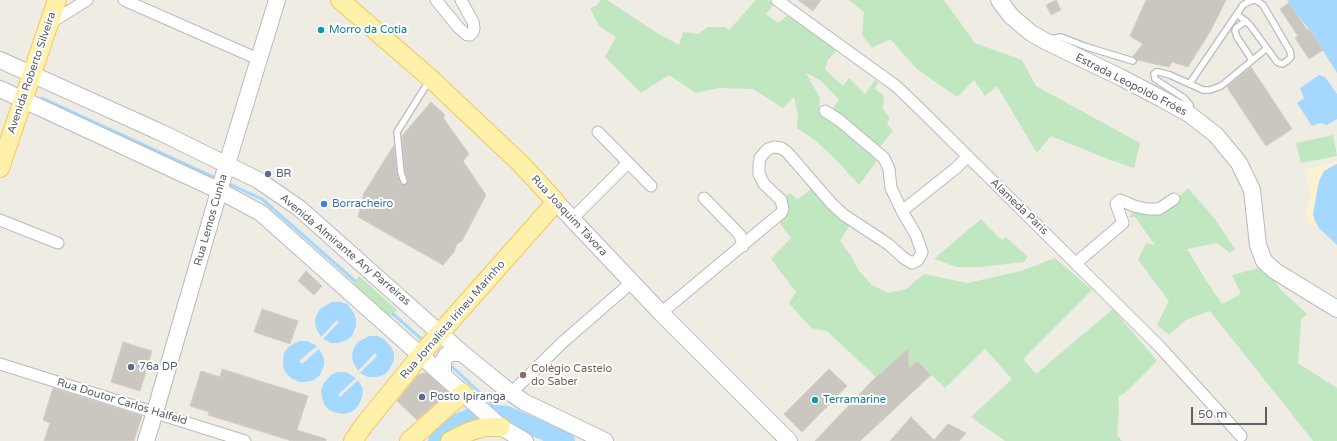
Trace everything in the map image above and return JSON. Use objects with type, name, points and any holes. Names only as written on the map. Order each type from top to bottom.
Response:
[{"type":"main road","name":"Avenida Roberto Silveira","points":[[0,168],[57,0]]},
{"type":"main road","name":"Rua Lemos Cunha","points":[[146,441],[156,412],[258,59],[277,0]]},
{"type":"main road","name":"Rua Joaquim Távora","points":[[340,0],[430,78],[521,164],[661,313],[789,441]]},
{"type":"main road","name":"Estrada Leopoldo Fróes","points":[[999,0],[1011,16],[1031,33],[1120,77],[1189,114],[1216,135],[1239,163],[1252,190],[1258,245],[1264,261],[1275,271],[1337,309]]},
{"type":"main road","name":"Avenida Almirante Ary Parreiras","points":[[0,60],[162,133],[223,178],[250,206],[268,219],[423,353],[449,361],[511,393],[528,404],[604,441]]},
{"type":"main road","name":"Avenida Almirante Ary Parreiras","points":[[0,89],[23,100],[223,178],[258,180],[298,208],[439,334],[449,361],[469,398],[495,422],[525,441]]},
{"type":"main road","name":"Rua Jornalista Irineu Marinho","points":[[353,441],[364,425],[439,334],[556,202]]},
{"type":"main road","points":[[410,441],[469,398]]},
{"type":"main road","points":[[450,441],[495,422]]},
{"type":"street","points":[[48,24],[87,0]]},
{"type":"street","points":[[124,0],[258,59]]},
{"type":"street","points":[[436,0],[458,27],[467,35],[470,35],[474,28],[473,22],[461,0]]},
{"type":"street","name":"Alameda Paris","points":[[777,0],[896,86],[1159,346],[1241,436]]},
{"type":"street","points":[[661,313],[776,218],[783,209],[782,200],[764,184],[759,174],[760,158],[764,152],[774,147],[781,148],[787,152],[832,204],[844,215],[888,244],[905,259],[912,263],[921,256],[922,252],[916,235],[891,188],[889,169],[884,158],[839,120],[825,111]]},
{"type":"street","points":[[598,132],[651,186]]},
{"type":"street","points":[[902,211],[968,157]]},
{"type":"street","points":[[572,219],[628,163]]},
{"type":"street","points":[[704,198],[740,235],[743,246]]},
{"type":"street","points":[[1076,263],[1124,223],[1116,204],[1120,200],[1134,206],[1147,209],[1159,209],[1174,199]]},
{"type":"street","points":[[0,220],[58,242]]},
{"type":"street","points":[[511,393],[563,342],[632,282]]},
{"type":"street","name":"Rua Doutor Carlos Halfeld","points":[[0,364],[245,441]]},
{"type":"lane","points":[[1190,83],[1243,5],[1250,1],[1256,0],[1263,5],[1290,51],[1291,57],[1282,64],[1277,62],[1246,21],[1237,14]]},
{"type":"lane","points":[[1246,21],[1236,28],[1235,31],[1237,37],[1252,60]]},
{"type":"lane","points":[[1047,42],[1051,38],[1061,37],[1087,47],[1133,61]]},
{"type":"lane","points":[[1189,114],[1188,102],[1184,98],[1159,84],[1155,80],[1154,74],[1158,72],[1190,83],[1203,90],[1210,90],[1216,88],[1266,49]]},
{"type":"lane","points":[[404,181],[401,173],[397,132],[430,78]]},
{"type":"green space","points":[[601,0],[607,0],[657,33],[679,45],[683,32],[698,34],[708,27],[725,27],[729,30],[756,0],[768,0],[774,4],[766,14],[778,23],[788,15],[837,50],[828,60],[825,69],[843,86],[849,78],[865,94],[875,80],[878,82],[875,89],[884,96],[883,109],[890,118],[887,123],[893,131],[878,149],[831,111],[839,100],[820,80],[806,73],[820,98],[819,108],[825,116],[842,126],[877,161],[859,185],[815,140],[797,128],[798,115],[794,97],[783,108],[753,89],[719,88],[696,93],[669,75],[641,93],[605,57],[616,37],[599,26],[590,8],[597,5]]},
{"type":"green space","points":[[849,0],[944,0],[975,43],[1022,60],[1036,86],[1140,143],[1134,168],[1051,136],[1037,153],[997,86],[985,96],[974,80],[957,97],[917,69],[890,39],[872,48],[862,35],[864,12]]},
{"type":"green space","points":[[1333,135],[1337,156],[1301,163],[1296,143]]},
{"type":"green space","points":[[814,186],[850,225],[840,241],[851,256],[858,270],[872,285],[888,293],[906,289],[924,274],[967,283],[1021,271],[1055,258],[1092,290],[1023,359],[1036,374],[1113,309],[1157,361],[1126,392],[1118,397],[1119,409],[1117,435],[1122,441],[1005,441],[971,417],[1012,379],[985,349],[945,388],[917,361],[909,369],[877,378],[827,331],[811,328],[789,303],[796,292],[771,259],[791,238],[775,217],[786,206],[787,195],[790,193],[797,199]]},
{"type":"green space","points":[[1188,188],[1214,218],[1235,249],[1230,253],[1217,243],[1187,249],[1222,304],[1241,294],[1232,275],[1263,267],[1282,291],[1307,314],[1301,320],[1298,363],[1337,388],[1337,441],[1313,441],[1210,311],[1186,320],[1169,335],[1157,325],[1169,301],[1138,260],[1146,243],[1155,245],[1135,217],[1129,217],[1135,210],[1171,204]]},
{"type":"green space","points":[[981,219],[1002,240],[1006,237],[1028,257],[1024,262],[980,267],[957,267],[934,259]]},
{"type":"green space","points":[[359,276],[397,310],[389,318],[352,285]]},
{"type":"sand","points":[[1337,161],[1337,164],[1332,166],[1319,181],[1313,214],[1319,228],[1307,222],[1306,210],[1311,194],[1304,170]]},
{"type":"water","points":[[1287,0],[1337,0],[1337,73],[1310,30]]},
{"type":"water","points":[[1319,75],[1325,77],[1337,94],[1337,119],[1327,125],[1320,123],[1312,126],[1297,103],[1304,98],[1300,88]]},
{"type":"water","points":[[1337,164],[1337,245],[1319,228],[1313,214],[1319,181],[1324,171]]},
{"type":"water","points":[[332,302],[347,304],[354,313],[356,319],[356,326],[352,336],[347,340],[338,343],[331,343],[323,339],[339,322],[337,320],[321,337],[316,328],[315,320],[317,314],[321,308]]},
{"type":"water","points":[[369,336],[377,336],[384,339],[394,353],[394,360],[389,370],[384,375],[368,377],[360,373],[377,356],[375,353],[358,371],[353,362],[352,354],[354,348],[358,342]]},
{"type":"water","points":[[299,341],[307,341],[317,346],[299,361],[302,364],[319,349],[324,358],[324,365],[320,375],[314,380],[299,382],[291,378],[283,367],[284,353],[288,347]]},
{"type":"water","points":[[338,372],[346,372],[356,378],[338,395],[340,397],[358,380],[363,389],[362,397],[358,406],[353,411],[344,414],[329,410],[324,404],[321,391],[323,384],[331,375]]},
{"type":"building","points":[[798,0],[821,0],[813,11]]},
{"type":"building","points":[[1056,0],[1061,10],[1051,15],[1046,5]]},
{"type":"building","points":[[1146,0],[1226,0],[1211,30],[1188,67],[1172,62],[1169,67],[1137,60],[1133,56],[1143,44],[1130,36]]},
{"type":"building","points":[[1289,3],[1307,30],[1309,29],[1323,50],[1309,59],[1295,38],[1298,36],[1280,9]]},
{"type":"building","points":[[1251,67],[1292,129],[1266,146],[1227,87]]},
{"type":"building","points":[[431,102],[444,114],[444,119],[469,154],[463,161],[486,195],[462,241],[457,244],[454,252],[443,265],[358,217],[364,193],[394,145],[397,174],[401,184],[404,185],[407,183],[408,180],[405,172],[402,136]]},
{"type":"building","points":[[306,271],[322,286],[314,295],[298,281]]},
{"type":"building","points":[[262,309],[298,321],[290,344],[254,332]]},
{"type":"building","name":"76a DP","points":[[123,342],[152,351],[140,391],[111,382]]},
{"type":"building","points":[[908,349],[909,369],[917,361],[931,375],[860,441],[815,441],[872,381]]},
{"type":"building","points":[[222,369],[308,396],[297,430],[326,439],[326,441],[292,441],[208,415],[209,412],[190,406],[201,371],[220,377]]},
{"type":"building","name":"Terramarine","points":[[829,369],[847,386],[802,432],[784,414]]},
{"type":"building","name":"Posto Ipiranga","points":[[427,373],[448,392],[417,420],[397,401],[418,375]]},
{"type":"building","points":[[53,388],[142,416],[134,441],[44,441],[50,423],[43,420]]},
{"type":"building","points":[[911,417],[934,440],[948,424],[966,433],[959,441],[890,441]]},
{"type":"waterway","points":[[42,98],[218,179]]},
{"type":"waterway","points":[[227,183],[262,199],[355,281]]},
{"type":"waterway","points":[[393,314],[425,342]]},
{"type":"waterway","points":[[448,363],[492,404],[507,415]]},
{"type":"waterway","points":[[437,441],[449,429],[461,421],[476,415],[488,413],[507,415],[566,441]]},
{"type":"place","name":"Morro da Cotia","points":[[321,30]]},
{"type":"place","name":"BR","points":[[268,174]]},
{"type":"place","name":"Borracheiro","points":[[324,204]]},
{"type":"place","name":"76a DP","points":[[131,367]]},
{"type":"place","name":"Colégio Castelo do Saber","points":[[523,375]]},
{"type":"place","name":"Posto Ipiranga","points":[[422,397]]},
{"type":"place","name":"Terramarine","points":[[815,400]]}]
